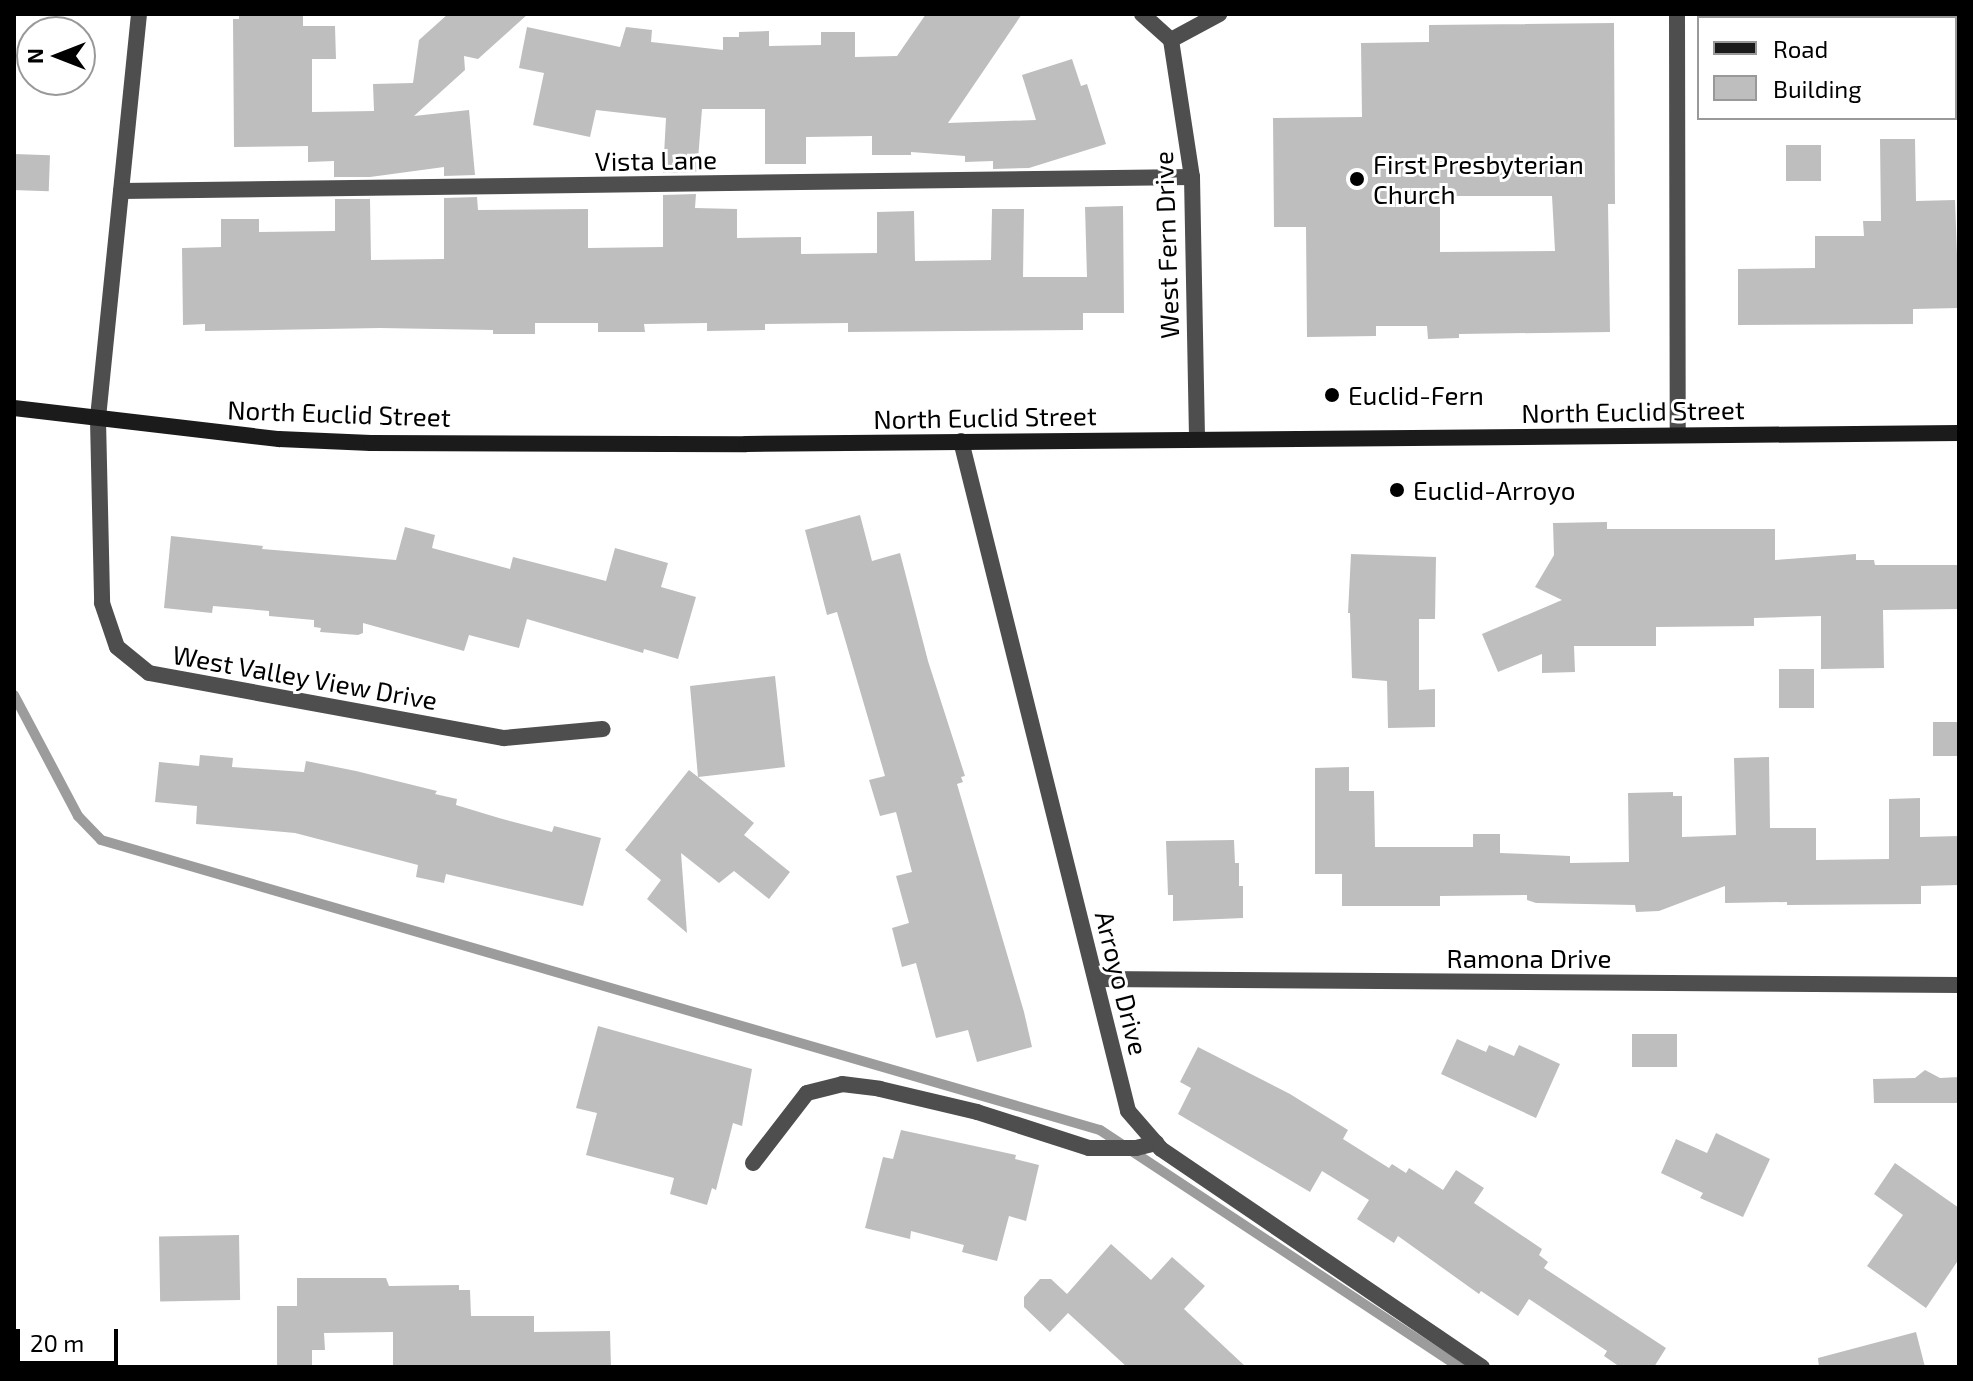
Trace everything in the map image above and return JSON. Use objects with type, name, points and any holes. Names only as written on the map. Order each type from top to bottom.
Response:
[{"type":"main road","name":"North Euclid Street","points":[[14,408],[279,439],[371,443],[1959,433]]},
{"type":"street","name":"West Valley View Drive","points":[[139,14],[98,420],[102,603],[117,647],[149,673],[504,738],[603,729]]},
{"type":"street","points":[[1142,14],[1171,40],[1219,14]]},
{"type":"street","points":[[1677,14],[1678,435]]},
{"type":"street","name":"West Fern Drive","points":[[1171,40],[1192,177],[1197,439]]},
{"type":"street","name":"Vista Lane","points":[[121,191],[1192,177]]},
{"type":"street","name":"Arroyo Drive","points":[[961,441],[1098,979],[1128,1111],[1156,1143],[1482,1367]]},
{"type":"street","name":"Ramona Drive","points":[[1098,979],[1959,985]]},
{"type":"street","points":[[753,1163],[807,1093],[842,1084],[880,1089],[977,1112],[1089,1148],[1128,1149],[1156,1143]]},
{"type":"building","points":[[239,14],[303,14],[303,26],[335,26],[336,59],[312,59],[312,112],[374,111],[373,84],[413,83],[419,40],[448,14],[528,14],[478,59],[464,56],[465,70],[414,116],[469,110],[475,175],[444,176],[444,167],[370,177],[334,177],[334,161],[308,162],[308,146],[234,147],[233,19],[239,19]]},
{"type":"building","points":[[926,14],[1022,14],[948,123],[1036,120],[1022,75],[1072,59],[1081,86],[1087,84],[1106,144],[1029,168],[993,169],[993,161],[965,162],[965,156],[911,152],[911,155],[872,155],[872,136],[806,137],[806,164],[765,164],[765,109],[702,109],[697,172],[663,173],[666,118],[596,110],[590,137],[533,125],[544,73],[519,68],[527,27],[620,47],[626,27],[652,30],[651,42],[723,50],[723,37],[739,37],[739,32],[769,31],[769,46],[821,45],[821,32],[855,32],[855,57],[897,56]]},
{"type":"building","name":"First Presbyterian Church","points":[[1614,23],[1615,204],[1608,204],[1610,332],[1459,334],[1459,338],[1428,339],[1427,326],[1376,326],[1376,336],[1307,337],[1306,227],[1274,227],[1273,118],[1362,117],[1361,43],[1429,42],[1429,25]],"holes":[[[1440,196],[1552,196],[1555,251],[1440,252]]]},
{"type":"building","points":[[1880,139],[1915,139],[1916,201],[1955,200],[1959,308],[1913,309],[1913,324],[1738,325],[1738,269],[1815,268],[1815,236],[1864,236],[1863,221],[1881,221]]},
{"type":"building","points":[[1786,145],[1821,145],[1821,181],[1786,181]]},
{"type":"building","points":[[14,154],[50,155],[49,191],[14,190]]},
{"type":"building","points":[[696,194],[695,208],[737,209],[737,238],[801,237],[801,254],[877,253],[877,212],[914,211],[915,261],[991,260],[992,209],[1024,209],[1023,277],[1087,277],[1085,207],[1123,206],[1124,313],[1083,313],[1083,330],[848,332],[848,323],[765,324],[765,330],[707,331],[707,323],[644,324],[645,332],[598,332],[598,323],[535,323],[535,334],[493,334],[493,330],[380,328],[205,331],[205,324],[183,325],[182,248],[221,247],[221,219],[259,219],[259,232],[335,231],[335,199],[370,199],[371,260],[444,259],[444,198],[477,197],[478,210],[588,209],[588,248],[663,247],[663,195]]},
{"type":"building","points":[[860,515],[872,561],[900,553],[928,661],[965,776],[961,777],[963,782],[957,784],[1032,1047],[977,1062],[968,1030],[936,1038],[916,963],[902,967],[892,928],[909,923],[896,876],[912,872],[896,812],[880,816],[869,780],[885,776],[837,612],[827,615],[805,530]]},
{"type":"building","points":[[1607,522],[1607,529],[1775,529],[1775,560],[1856,554],[1856,560],[1874,560],[1875,565],[1959,565],[1959,609],[1883,610],[1884,668],[1821,669],[1821,616],[1754,618],[1754,626],[1656,627],[1656,646],[1574,646],[1575,672],[1542,673],[1542,654],[1498,672],[1482,634],[1562,600],[1535,587],[1554,555],[1553,523]]},
{"type":"building","points":[[405,527],[435,535],[432,548],[510,569],[513,557],[606,581],[615,548],[668,563],[661,587],[696,597],[678,659],[644,649],[643,653],[527,619],[519,648],[469,635],[464,651],[363,623],[363,633],[358,635],[320,632],[321,628],[314,627],[314,620],[269,616],[269,611],[213,606],[212,613],[164,608],[171,536],[263,546],[262,549],[396,560]]},
{"type":"building","points":[[1351,554],[1436,557],[1435,619],[1419,619],[1419,690],[1435,689],[1435,727],[1388,728],[1387,681],[1352,678],[1348,613]]},
{"type":"building","points":[[1779,669],[1814,669],[1814,708],[1779,708]]},
{"type":"building","points":[[775,676],[785,767],[698,777],[690,686]]},
{"type":"building","points":[[1933,722],[1959,722],[1959,756],[1933,756]]},
{"type":"building","points":[[200,755],[233,758],[232,767],[304,772],[306,761],[356,771],[437,791],[435,794],[457,799],[456,805],[499,818],[552,832],[554,826],[601,838],[583,906],[446,874],[444,883],[416,877],[418,865],[295,833],[196,824],[197,806],[155,802],[159,762],[199,766]]},
{"type":"building","points":[[1769,757],[1770,828],[1816,828],[1816,860],[1889,859],[1889,799],[1920,798],[1920,837],[1959,836],[1959,885],[1921,886],[1921,904],[1787,905],[1787,902],[1725,903],[1725,886],[1659,911],[1636,912],[1635,905],[1536,903],[1527,900],[1527,895],[1440,896],[1440,906],[1342,906],[1342,874],[1315,874],[1315,768],[1349,767],[1349,791],[1374,791],[1375,847],[1473,847],[1473,834],[1500,834],[1500,853],[1570,856],[1570,863],[1629,862],[1628,793],[1673,792],[1673,796],[1682,796],[1682,837],[1736,835],[1734,758]]},
{"type":"building","points":[[689,770],[754,823],[744,835],[790,872],[769,899],[734,871],[719,883],[681,853],[687,933],[647,899],[661,880],[625,850]]},
{"type":"building","points":[[1234,840],[1235,863],[1239,863],[1239,886],[1243,886],[1243,918],[1173,921],[1173,895],[1168,895],[1166,841]]},
{"type":"building","points":[[598,1026],[752,1069],[742,1126],[733,1123],[716,1190],[712,1188],[707,1205],[670,1194],[674,1178],[586,1155],[597,1113],[576,1108]]},
{"type":"building","points":[[1632,1034],[1677,1034],[1677,1067],[1632,1067]]},
{"type":"building","points":[[1457,1039],[1486,1052],[1489,1045],[1514,1056],[1519,1045],[1560,1064],[1536,1118],[1441,1074]]},
{"type":"building","points":[[1198,1047],[1290,1094],[1348,1130],[1343,1139],[1389,1168],[1392,1164],[1406,1173],[1409,1168],[1443,1190],[1456,1170],[1484,1188],[1474,1203],[1542,1249],[1539,1255],[1548,1262],[1544,1268],[1666,1348],[1654,1367],[1620,1367],[1604,1356],[1607,1351],[1529,1299],[1518,1316],[1481,1291],[1479,1294],[1398,1236],[1394,1243],[1357,1219],[1369,1200],[1322,1171],[1310,1192],[1178,1114],[1191,1088],[1180,1082]]},
{"type":"building","points":[[1925,1070],[1940,1078],[1959,1077],[1959,1103],[1874,1103],[1873,1079],[1915,1078]]},
{"type":"building","points":[[901,1130],[1016,1155],[1015,1159],[1039,1165],[1026,1221],[1009,1216],[997,1261],[962,1252],[964,1245],[911,1231],[910,1239],[865,1228],[883,1157],[893,1159]]},
{"type":"building","points":[[1716,1133],[1770,1159],[1743,1217],[1700,1198],[1703,1193],[1661,1173],[1676,1139],[1707,1153]]},
{"type":"building","points":[[1895,1163],[1959,1208],[1959,1259],[1926,1308],[1867,1266],[1903,1215],[1874,1194]]},
{"type":"building","points":[[239,1235],[240,1300],[160,1301],[159,1236]]},
{"type":"building","points":[[1111,1244],[1151,1280],[1172,1257],[1205,1286],[1184,1309],[1246,1367],[1127,1367],[1068,1313],[1050,1332],[1024,1307],[1024,1297],[1040,1279],[1051,1279],[1067,1294]]},
{"type":"building","points":[[297,1278],[386,1278],[389,1286],[459,1285],[459,1290],[470,1290],[471,1316],[534,1316],[534,1332],[610,1331],[611,1367],[393,1365],[393,1332],[324,1333],[325,1350],[312,1350],[312,1367],[277,1367],[277,1306],[297,1306]]},
{"type":"building","points":[[1916,1332],[1925,1367],[1819,1367],[1818,1358]]},
{"type":"waterway","points":[[14,695],[78,816],[101,840],[1100,1130],[1460,1367]]},
{"type":"place","name":"First Presbyterian Church","points":[[1357,179]]},
{"type":"place","name":"Euclid-Fern","points":[[1332,395]]},
{"type":"place","name":"Euclid-Arroyo","points":[[1397,490]]}]
